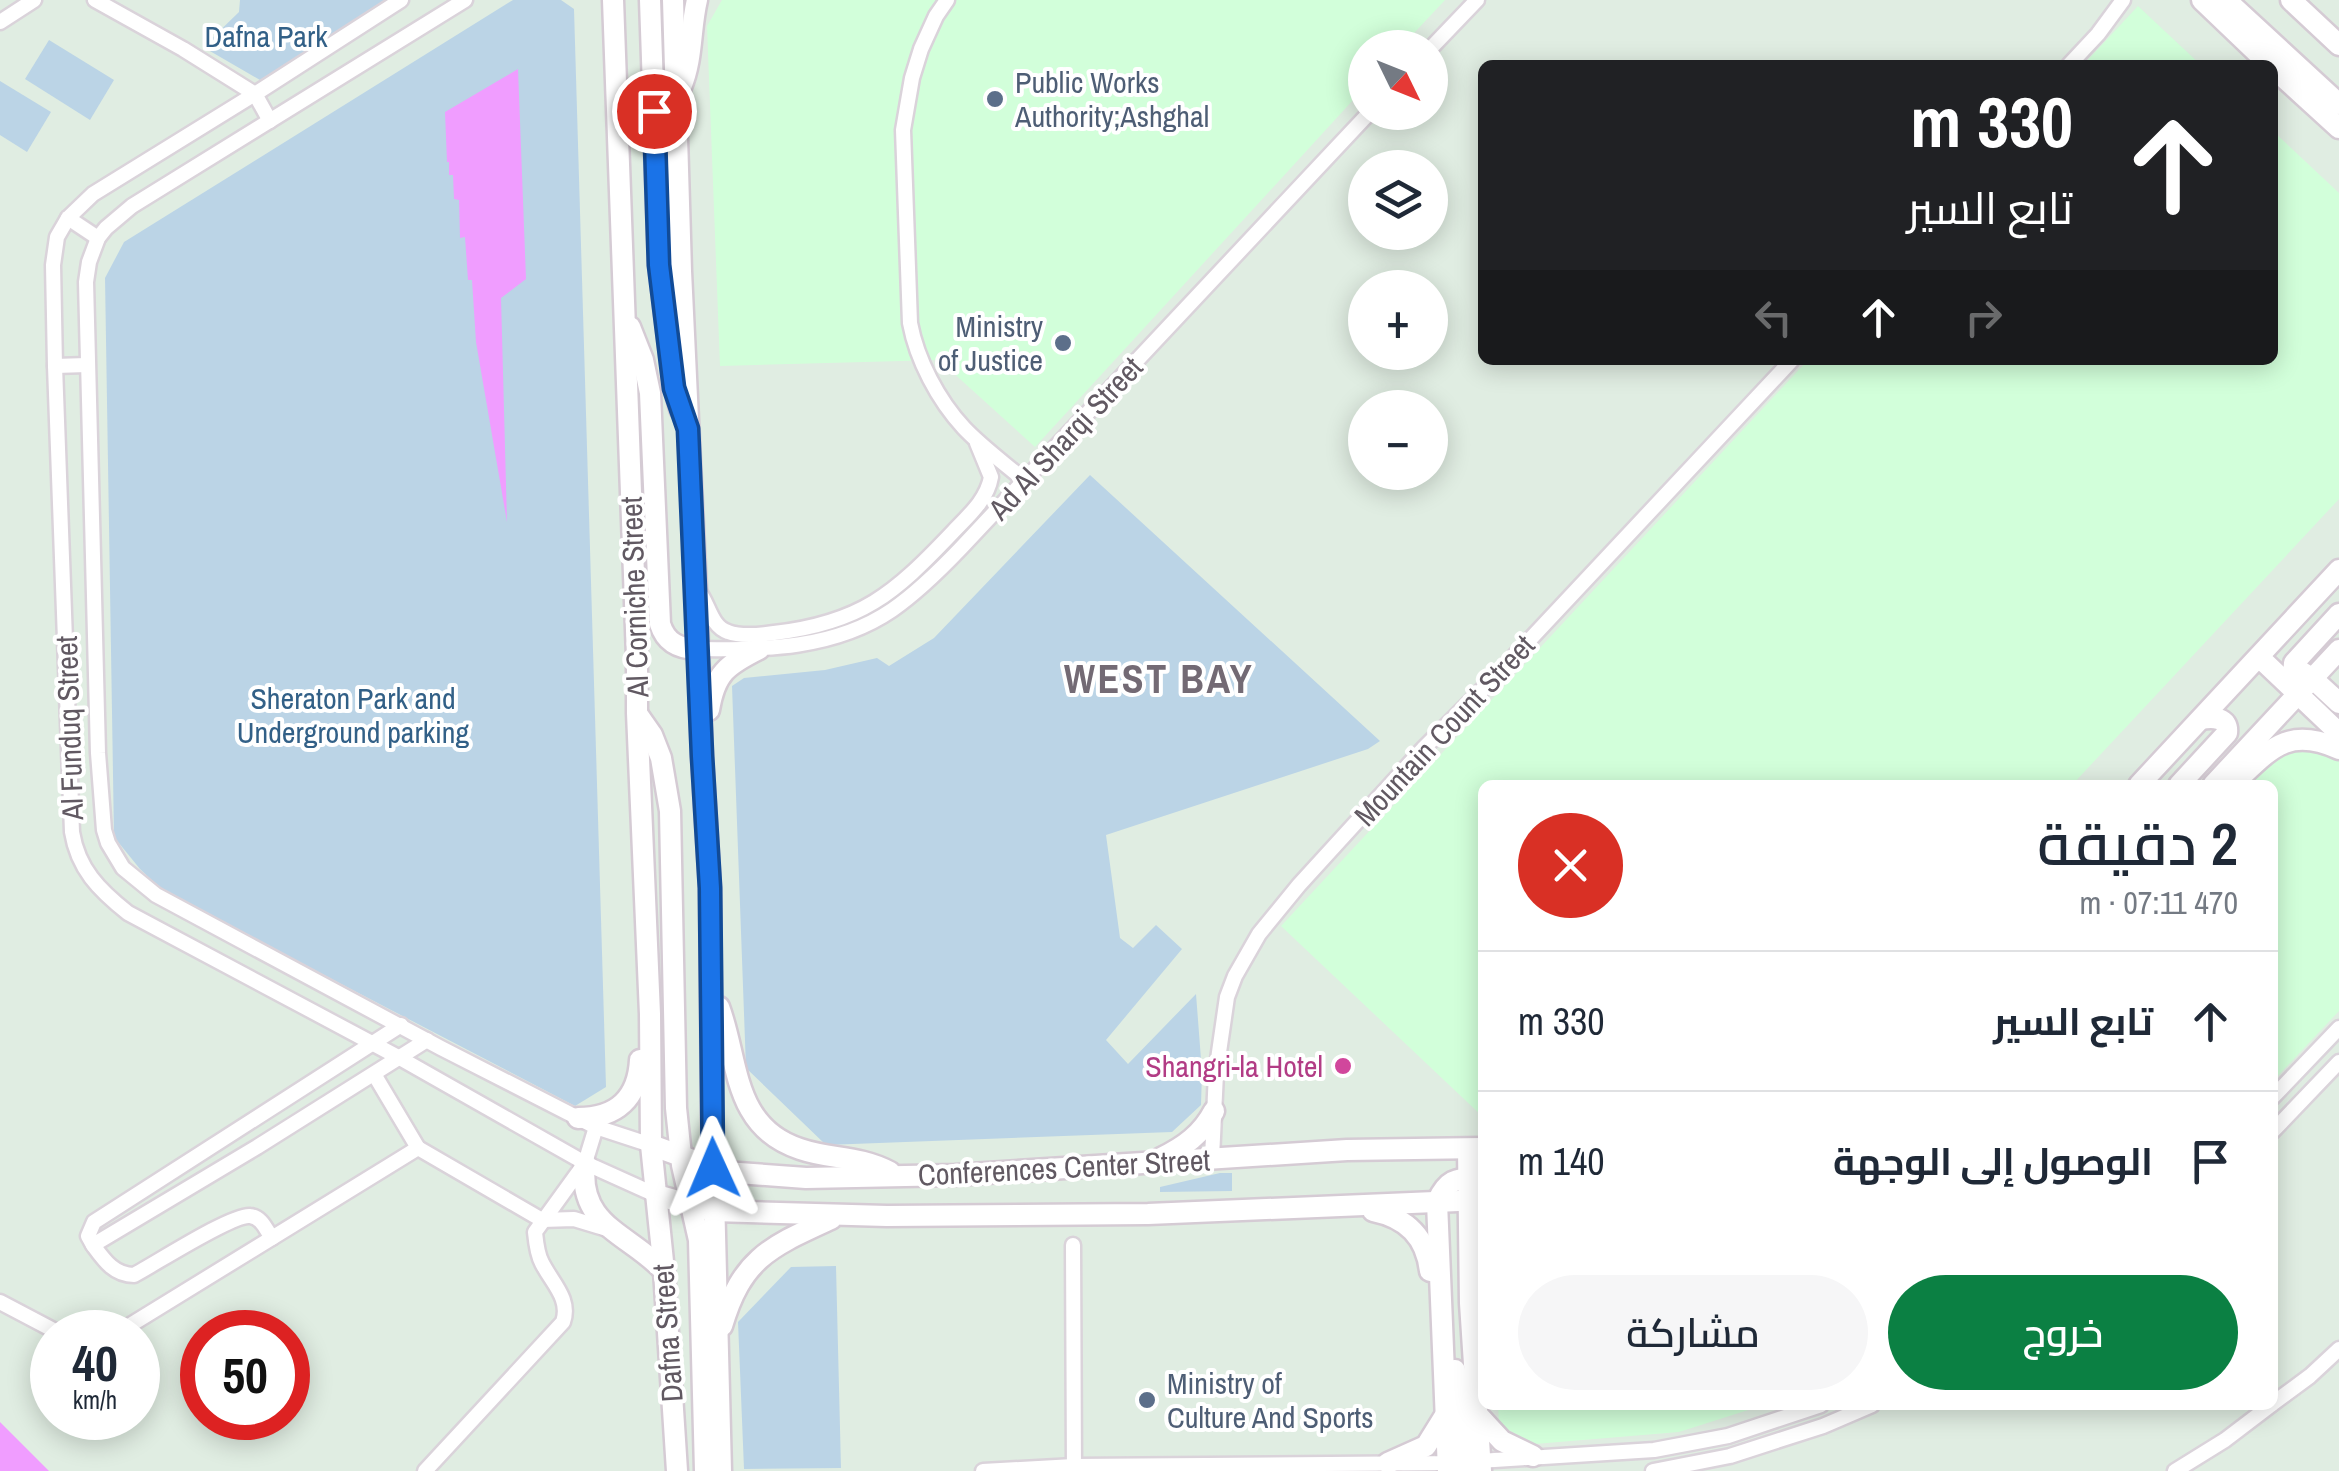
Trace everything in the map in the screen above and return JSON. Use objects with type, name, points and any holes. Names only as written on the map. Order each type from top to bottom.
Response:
[{"type":"main road","points":[[650,0],[659,265],[674,388],[688,429]]},
{"type":"main road","name":"Al Corniche Street","points":[[674,0],[681,271],[710,888],[714,1210]]},
{"type":"main road","points":[[677,98],[690,61],[698,0]]},
{"type":"main road","points":[[2202,0],[2265,60]]},
{"type":"main road","points":[[2226,0],[2339,104]]},
{"type":"main road","points":[[2291,0],[2339,45]]},
{"type":"main road","name":"Al Corniche Street","points":[[612,1],[650,1014],[651,1145],[656,1194]]},
{"type":"main road","points":[[2278,72],[2339,128]]},
{"type":"main road","points":[[625,316],[643,360],[650,393],[660,624],[675,645],[698,649]]},
{"type":"main road","points":[[2144,780],[2339,570]]},
{"type":"main road","points":[[2218,780],[2297,694],[2302,673],[2298,656],[2339,614]]},
{"type":"main road","points":[[702,756],[717,679],[732,663],[759,649]]},
{"type":"main road","points":[[2302,673],[2339,650]]},
{"type":"main road","points":[[2259,657],[2302,673],[2339,703]]},
{"type":"main road","points":[[2259,657],[2339,733]]},
{"type":"main road","points":[[637,714],[652,735],[661,758],[670,811],[676,1108],[680,1156],[699,1240],[705,1471]]},
{"type":"main road","points":[[2184,780],[2227,733],[2222,720],[2201,720]]},
{"type":"main road","points":[[2237,780],[2285,742],[2312,740],[2339,748]]},
{"type":"main road","points":[[712,992],[724,1022],[736,1078],[746,1103],[764,1127],[798,1149],[855,1158],[896,1176]]},
{"type":"main road","points":[[587,1122],[612,1112],[629,1097],[638,1079],[642,1035],[650,1014]]},
{"type":"main road","points":[[1154,1162],[1191,1141],[1214,1110]]},
{"type":"main road","name":"Conferences Center Street","points":[[651,1145],[741,1175],[786,1178],[954,1175],[1347,1150],[1476,1148]]},
{"type":"main road","points":[[1464,1467],[1478,1414],[1470,1304],[1476,1148]]},
{"type":"main road","points":[[585,1163],[586,1198],[613,1231],[649,1256],[664,1272]]},
{"type":"main road","points":[[1464,1467],[1445,1416],[1437,1202],[1450,1182],[1475,1178]]},
{"type":"main road","name":"Conferences Center Street","points":[[656,1194],[714,1210],[837,1216],[1148,1214],[1476,1200]]},
{"type":"main road","name":"Dafna Street","points":[[656,1194],[677,1471]]},
{"type":"main road","points":[[1349,1207],[1392,1215],[1411,1227],[1426,1250],[1432,1284],[1441,1295]]},
{"type":"main road","name":"Dafna Street","points":[[714,1210],[721,1471]]},
{"type":"main road","points":[[716,1345],[734,1292],[754,1262],[769,1249],[837,1216]]},
{"type":"main road","points":[[1470,1304],[1478,1277]]},
{"type":"main road","points":[[1442,1347],[1454,1366],[1464,1467]]},
{"type":"main road","points":[[1478,1414],[1502,1442],[1533,1456]]},
{"type":"main road","points":[[1388,1463],[1426,1446],[1445,1416]]},
{"type":"street","points":[[0,22],[34,0]]},
{"type":"street","points":[[95,0],[255,94],[270,121]]},
{"type":"street","points":[[401,0],[93,194],[68,218],[98,238],[132,206],[466,0]]},
{"type":"street","points":[[947,0],[921,49],[903,130],[907,296],[912,336],[951,412],[1024,480]]},
{"type":"street","points":[[1454,23],[1467,0]]},
{"type":"street","points":[[1448,30],[1477,0]]},
{"type":"street","points":[[2073,60],[2124,0]]},
{"type":"street","name":"Ad Al Sharqi Street","points":[[698,649],[802,645],[829,639],[894,609],[931,578],[1353,130]]},
{"type":"street","name":"Al Funduq Street","points":[[68,218],[55,247],[55,366],[72,832],[84,870],[109,898],[139,919],[398,1057],[585,1163],[656,1194]]},
{"type":"street","name":"Al Funduq Street","points":[[98,238],[86,282],[87,365],[98,753],[104,830],[114,855],[156,895],[587,1122],[651,1145]]},
{"type":"street","points":[[55,366],[87,365]]},
{"type":"street","name":"Mountain Count Street","points":[[1212,1158],[1227,997],[1234,976],[1259,934],[1424,748],[1787,365]]},
{"type":"street","name":"Ad Al Sharqi Street","points":[[696,588],[714,621],[730,634],[796,631],[856,613],[911,576],[980,502],[991,482],[974,437]]},
{"type":"street","points":[[70,752],[98,753]]},
{"type":"street","points":[[272,1238],[256,1216],[247,1215],[134,1275],[112,1268],[88,1236],[94,1222],[401,1026]]},
{"type":"street","points":[[2278,1092],[2339,1028]]},
{"type":"street","points":[[93,1245],[427,1040]]},
{"type":"street","points":[[2278,1126],[2339,1062]]},
{"type":"street","points":[[374,1074],[418,1148],[542,1220],[574,1219],[613,1231]]},
{"type":"street","points":[[425,1471],[562,1322],[565,1306],[540,1259],[535,1232],[585,1163],[587,1122]]},
{"type":"street","points":[[155,1310],[418,1148]]},
{"type":"street","points":[[1073,1245],[1074,1469]]},
{"type":"street","points":[[0,1302],[30,1318]]},
{"type":"street","points":[[2278,1400],[2339,1348]]},
{"type":"street","points":[[983,1471],[1388,1463],[1464,1467],[1533,1456],[1654,1450],[1728,1436],[1806,1410]]},
{"type":"street","points":[[1653,1471],[1730,1456],[1860,1410]]},
{"type":"street","points":[[2176,1471],[2265,1410]]},
{"type":"shaded area","points":[[722,0],[1445,0],[1417,30],[1348,30],[1348,106],[1035,447],[939,360],[720,366],[707,26]]},
{"type":"shaded area","points":[[2138,6],[2196,60],[2088,60]]},
{"type":"shaded area","points":[[518,69],[526,279],[501,298],[507,522],[476,342],[465,237],[460,238],[459,200],[454,199],[453,175],[449,175],[447,162],[445,112]]},
{"type":"shaded area","points":[[2278,136],[2339,193],[2339,499],[2077,780],[1478,780],[1478,1112],[1281,926],[1803,365],[2278,365]]},
{"type":"shaded area","points":[[2317,742],[2339,758],[2339,1011],[2278,1076],[2278,780],[2241,780],[2272,755]]},
{"type":"shaded area","points":[[1498,1410],[1748,1410],[1679,1432],[1535,1444],[1499,1425]]},
{"type":"shaded area","points":[[0,1422],[49,1471],[0,1471]]},
{"type":"green space","name":"Dafna Park","points":[[240,0],[392,0],[260,80],[203,47],[239,12]]},
{"type":"green space","name":"Sheraton Park and Underground parking","points":[[513,0],[561,0],[574,9],[606,1087],[575,1106],[163,891],[114,837],[105,278],[124,242]]},
{"type":"green space","points":[[49,40],[114,80],[90,120],[25,79]]},
{"type":"green space","points":[[0,81],[51,112],[27,152],[0,135]]},
{"type":"green space","points":[[1090,475],[1380,741],[1368,749],[1106,835],[1120,938],[1133,948],[1156,925],[1182,949],[1106,1040],[1128,1064],[1196,994],[1201,1105],[1172,1132],[826,1145],[746,1068],[732,686],[744,678],[825,670],[877,658],[889,666],[934,638]]},
{"type":"green space","points":[[1232,1173],[1232,1191],[1160,1192],[1160,1187]]},
{"type":"green space","points":[[836,1266],[841,1468],[744,1469],[738,1322],[791,1267]]},
{"type":"place","name":"Public Works Authority;Ashghal","points":[[995,99]]},
{"type":"place","name":"Ministry of Justice","points":[[1063,343]]},
{"type":"place","name":"Shangri-la Hotel","points":[[1343,1066]]},
{"type":"place","name":"Ministry of Culture And Sports","points":[[1147,1400]]},
{"type":"district","name":"WEST BAY","points":[[1159,678]]},
{"type":"route","points":[[654,111],[659,265],[674,388],[688,429],[710,888],[713,1168]]}]
